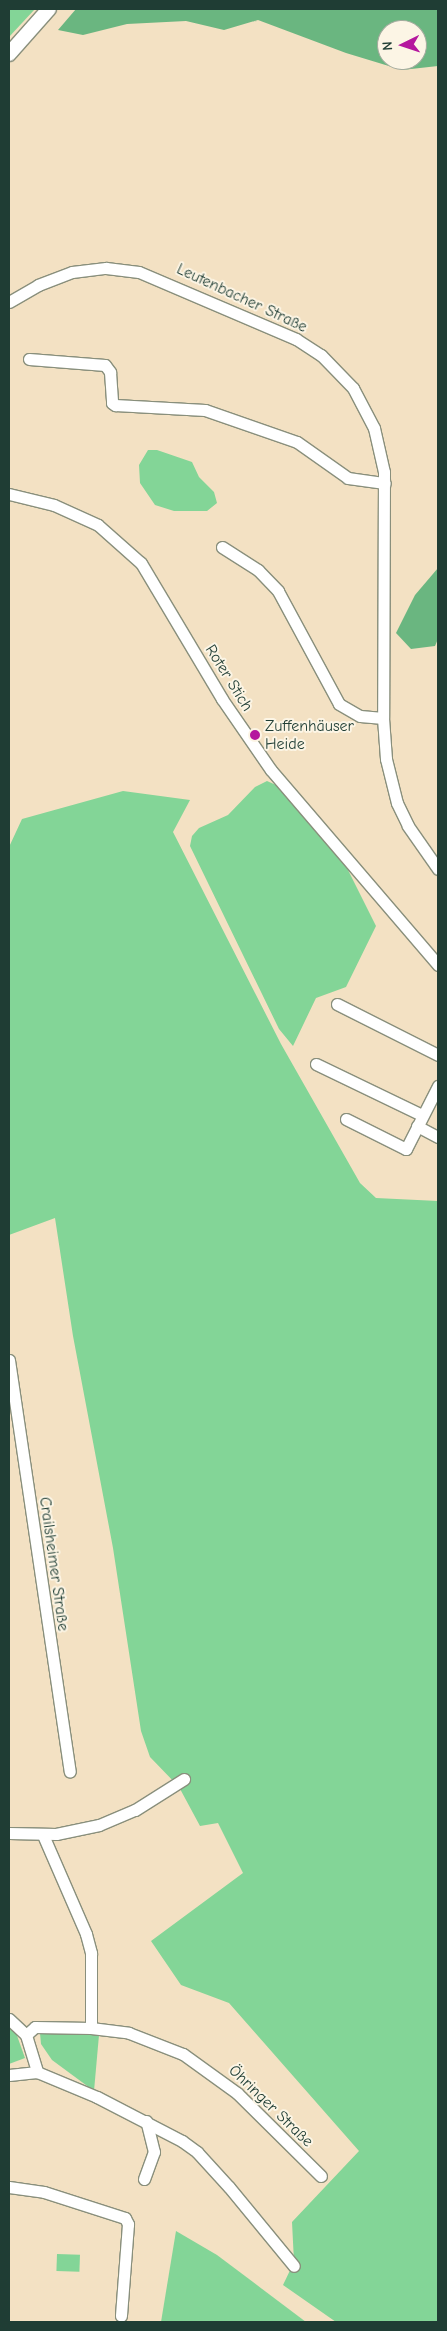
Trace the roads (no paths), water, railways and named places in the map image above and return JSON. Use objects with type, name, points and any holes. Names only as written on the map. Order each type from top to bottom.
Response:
[{"type":"main road","points":[[9,54],[48,9]]},
{"type":"street","name":"Leutenbacher Straße","points":[[9,302],[65,274],[91,269],[125,270],[170,282],[278,330],[321,355],[353,388],[378,440],[385,484],[383,718],[386,759],[397,803],[419,845],[438,870]]},
{"type":"street","points":[[29,359],[105,365],[110,372],[112,402],[115,405],[205,410],[297,442],[348,478],[385,484]]},
{"type":"street","name":"Roter Stich","points":[[9,494],[54,505],[98,525],[141,563],[222,699],[271,770],[438,965]]},
{"type":"street","points":[[222,548],[258,570],[278,590],[339,704],[360,716],[383,718]]},
{"type":"street","points":[[337,1004],[438,1055]]},
{"type":"street","points":[[316,1064],[422,1115]]},
{"type":"street","points":[[346,1119],[406,1150],[416,1126],[437,1091]]},
{"type":"street","points":[[416,1126],[438,1137]]},
{"type":"street","name":"Crailsheimer Straße","points":[[9,1360],[70,1772]]},
{"type":"street","points":[[9,1833],[43,1834],[114,1820],[184,1779]]},
{"type":"street","points":[[43,1834],[86,1934],[91,1953],[91,2028]]},
{"type":"street","points":[[9,2019],[26,2035],[37,2072]]},
{"type":"street","name":"Öhringer Straße","points":[[26,2035],[35,2027],[91,2028],[129,2034],[201,2064],[237,2092],[321,2176]]},
{"type":"street","points":[[9,2075],[37,2072],[146,2121],[197,2152],[294,2266]]},
{"type":"street","points":[[144,2179],[154,2152],[146,2121]]},
{"type":"street","points":[[9,2186],[44,2192],[125,2218],[128,2224],[121,2316]]},
{"type":"place","name":"Zuffenhäuser Heide","points":[[255,735]]}]
